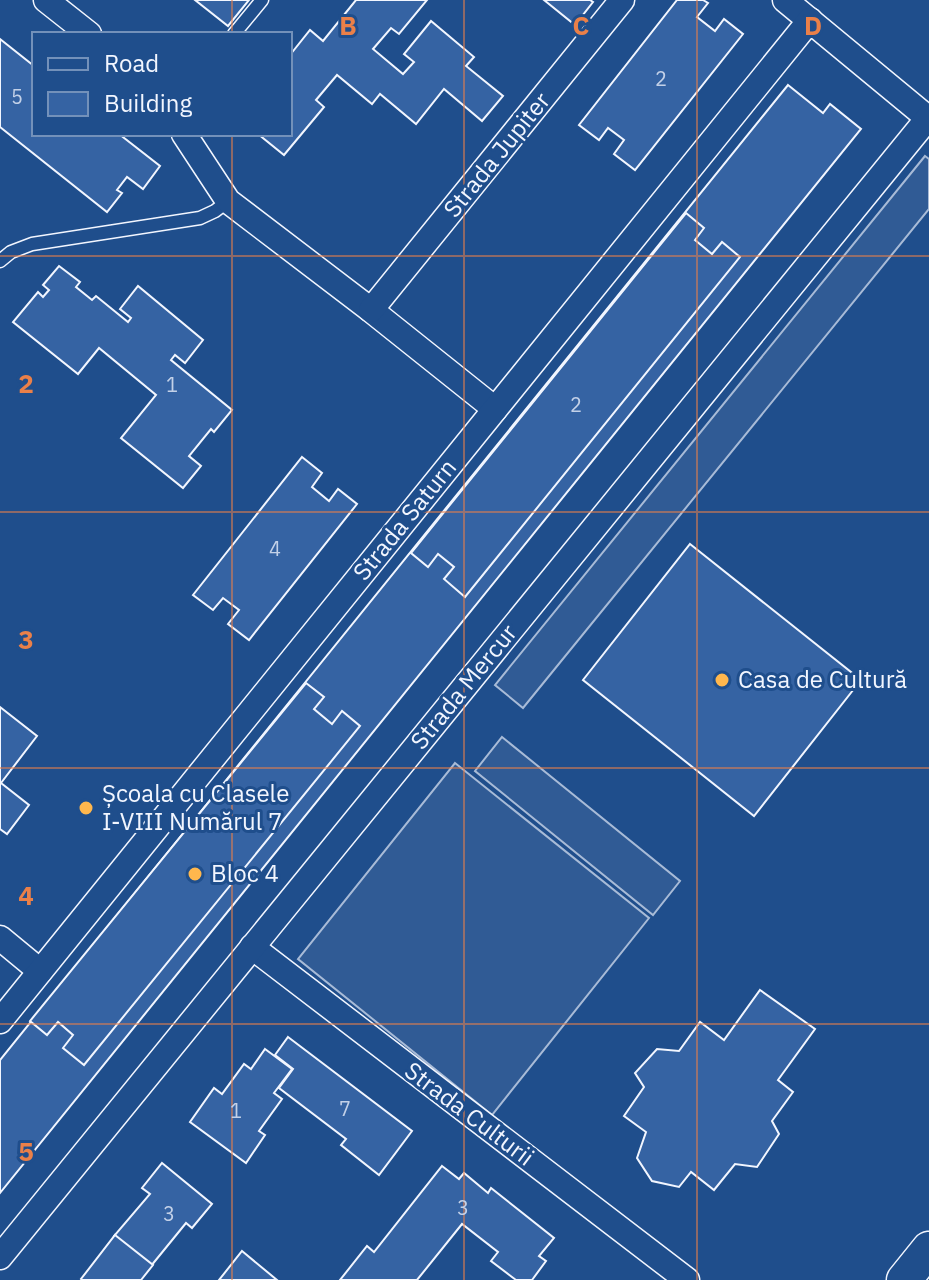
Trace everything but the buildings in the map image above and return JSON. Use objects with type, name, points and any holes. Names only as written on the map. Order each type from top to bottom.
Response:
[{"type":"street","points":[[46,0],[86,32]]},
{"type":"street","name":"Strada Jupiter","points":[[371,310],[622,0]]},
{"type":"street","points":[[785,0],[928,118]]},
{"type":"street","name":"Strada Saturn","points":[[0,1021],[810,20]]},
{"type":"street","name":"Strada Mercur","points":[[0,1257],[928,118]]},
{"type":"street","points":[[185,136],[228,201],[495,409]]},
{"type":"street","points":[[0,938],[40,971]]},
{"type":"street","name":"Strada Culturii","points":[[252,947],[687,1280]]},
{"type":"street","points":[[904,1280],[929,1249]]},
{"type":"lane","points":[[236,32],[262,0]]},
{"type":"lane","points":[[0,261],[11,252],[32,244],[200,218],[228,201]]},
{"type":"shaded area","points":[[925,156],[929,159],[929,209],[523,708],[495,685]]},
{"type":"shaded area","points":[[502,737],[680,881],[653,915],[475,771]]},
{"type":"shaded area","points":[[455,763],[649,918],[492,1115],[298,959]]},
{"type":"place","name":"Casa de Cultură","points":[[722,680]]},
{"type":"place","name":"Școala cu Clasele I-VIII Numărul 7","points":[[86,808]]},
{"type":"place","name":"Bloc 4","points":[[195,874]]}]
